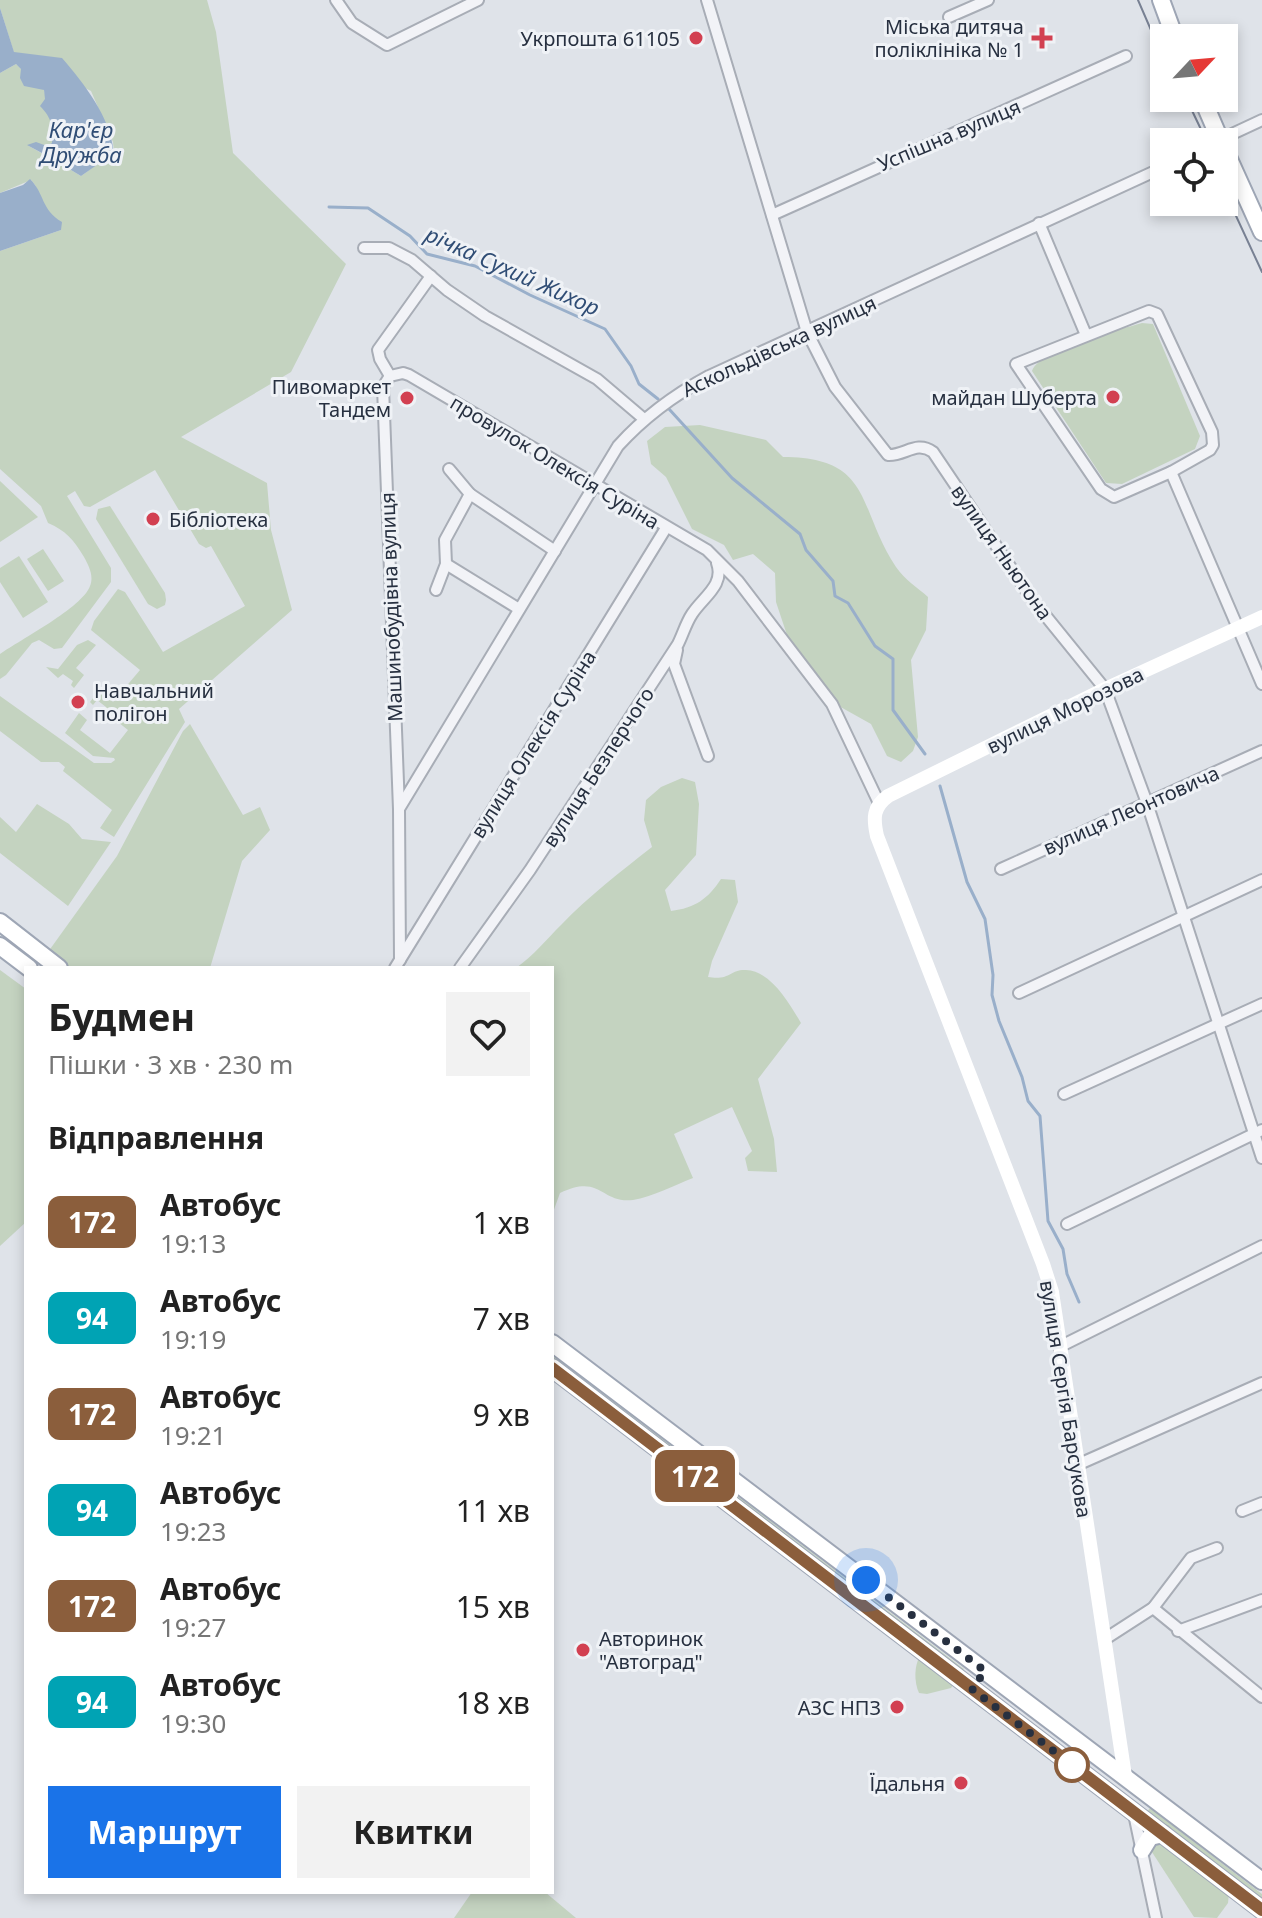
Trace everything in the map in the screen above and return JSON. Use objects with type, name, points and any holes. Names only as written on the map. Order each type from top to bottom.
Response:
[{"type":"main road","points":[[1161,0],[1170,24]]},
{"type":"main road","points":[[1238,181],[1262,232]]},
{"type":"main road","name":"вулиця Морозова","points":[[877,807],[1105,689],[1262,617]]},
{"type":"main road","name":"вулиця Сергія Барсукова","points":[[877,807],[877,836],[1052,1292],[1125,1776]]},
{"type":"main road","points":[[0,922],[56,966]]},
{"type":"main road","points":[[0,946],[26,966]]},
{"type":"main road","points":[[554,1345],[1258,1875]]},
{"type":"main road","points":[[554,1370],[1262,1910]]},
{"type":"main road","points":[[972,1689],[985,1671]]},
{"type":"main road","points":[[1125,1776],[1134,1812]]},
{"type":"main road","points":[[1142,1850],[1150,1837],[1163,1834]]},
{"type":"street","points":[[336,0],[352,23],[387,45],[478,0]]},
{"type":"street","name":"вулиця Ньютона","points":[[707,0],[807,332],[835,387],[888,455],[894,456],[918,446],[933,452],[1032,599],[1105,689],[1147,803],[1182,915],[1258,1132],[1262,1158]]},
{"type":"street","points":[[949,17],[988,0]]},
{"type":"street","name":"Успішна вулиця","points":[[772,215],[1126,56]]},
{"type":"street","points":[[1238,133],[1262,120]]},
{"type":"street","name":"Аскольдівська вулиця","points":[[399,809],[618,446],[644,419],[678,393],[709,376],[1150,173]]},
{"type":"street","points":[[1039,223],[1086,335]]},
{"type":"street","points":[[364,248],[389,248],[412,260],[447,290],[485,316],[597,379],[644,419]]},
{"type":"street","name":"Машинобудівна вулиця","points":[[397,964],[399,809],[383,387],[390,376],[378,350],[431,276]]},
{"type":"street","points":[[1149,311],[1157,314],[1214,438],[1210,450],[1121,495],[1108,495],[1016,364],[1086,335],[1149,311]]},
{"type":"street","name":"провулок Олексія Суріна","points":[[390,376],[409,375],[707,550],[738,581],[832,704],[877,807]]},
{"type":"street","points":[[449,469],[470,494],[555,551]]},
{"type":"street","points":[[1171,472],[1262,684]]},
{"type":"street","points":[[436,590],[446,564],[445,540],[470,494]]},
{"type":"street","name":"вулиця Олексія Суріна","points":[[397,964],[666,528]]},
{"type":"street","name":"вулиця Безперчого","points":[[461,966],[530,870],[678,644],[691,614],[715,586],[720,571],[716,561]]},
{"type":"street","points":[[446,564],[519,609]]},
{"type":"street","points":[[678,644],[674,664],[708,756]]},
{"type":"street","name":"вулиця Леонтовича","points":[[1001,869],[1262,751]]},
{"type":"street","points":[[1019,993],[1262,880]]},
{"type":"street","points":[[1064,1094],[1262,1004]]},
{"type":"street","points":[[1067,1224],[1258,1132]]},
{"type":"street","points":[[1059,1347],[1262,1246]]},
{"type":"street","points":[[1077,1465],[1262,1383]]},
{"type":"street","points":[[1242,1511],[1262,1503]]},
{"type":"street","points":[[1105,1639],[1153,1608],[1191,1558],[1217,1548]]},
{"type":"street","points":[[1178,1631],[1262,1600]]},
{"type":"street","points":[[1153,1608],[1262,1697]]},
{"type":"street","points":[[1134,1812],[1156,1918]]},
{"type":"green space","points":[[0,0],[207,0],[216,32],[233,153],[346,264],[291,372],[181,437],[267,483],[271,530],[292,610],[179,709],[185,722],[114,837],[100,828],[112,810],[63,771],[65,767],[59,762],[41,762],[0,731],[0,696],[94,763],[111,763],[114,758],[93,756],[65,733],[79,713],[87,720],[80,730],[110,753],[128,730],[104,711],[106,707],[97,700],[93,705],[90,702],[101,688],[113,702],[140,670],[91,630],[94,621],[118,589],[125,592],[163,652],[245,606],[211,546],[206,548],[199,544],[155,470],[90,507],[84,506],[75,491],[67,496],[111,568],[111,582],[62,648],[54,649],[39,640],[32,643],[0,679],[0,654],[76,604],[90,586],[91,579],[88,564],[73,541],[48,523],[41,506],[0,469],[0,251],[61,230],[31,180],[0,193],[0,73],[16,64],[44,90],[53,128],[52,143],[29,146],[81,176],[114,152],[113,142],[91,91],[14,53]]},
{"type":"green space","points":[[1142,323],[1153,324],[1200,436],[1195,449],[1122,484],[1106,483],[1032,371],[1039,362],[1064,347]]},
{"type":"green space","points":[[700,425],[766,440],[783,457],[812,459],[834,466],[859,490],[896,567],[928,597],[926,630],[911,660],[918,737],[913,751],[901,762],[887,756],[871,724],[837,705],[789,641],[776,602],[775,573],[753,554],[733,560],[724,545],[692,529],[666,477],[651,464],[647,441],[665,427]]},
{"type":"green space","points":[[0,481],[38,517],[0,542]]},
{"type":"green space","points":[[110,506],[165,593],[165,605],[157,609],[148,604],[96,519],[98,509]]},
{"type":"green space","points":[[43,549],[64,581],[48,591],[27,559]]},
{"type":"green space","points":[[19,556],[48,602],[23,618],[0,582],[0,568]]},
{"type":"green space","points":[[88,640],[96,645],[76,668],[84,675],[74,688],[71,685],[73,681],[63,674],[58,678],[46,667],[58,669],[77,645]]},
{"type":"green space","points":[[190,724],[243,815],[260,807],[270,830],[242,861],[211,966],[67,966],[48,952],[117,856],[183,731]]},
{"type":"green space","points":[[682,778],[695,782],[699,804],[696,855],[665,890],[671,911],[700,901],[721,879],[735,880],[738,902],[708,977],[721,977],[736,971],[755,972],[778,989],[801,1023],[758,1079],[774,1139],[777,1172],[748,1171],[745,1158],[752,1151],[732,1107],[674,1134],[693,1178],[633,1200],[614,1198],[593,1187],[574,1188],[560,1193],[554,1210],[554,966],[518,966],[594,894],[652,847],[644,820],[646,800],[661,787]]},
{"type":"green space","points":[[37,804],[69,824],[82,839],[111,842],[68,906],[0,853],[0,817],[16,832]]},
{"type":"green space","points":[[0,970],[24,988],[24,1224],[0,1246]]},
{"type":"green space","points":[[554,1356],[964,1669],[961,1672],[554,1361]]},
{"type":"green space","points":[[920,1656],[954,1684],[951,1688],[919,1693],[915,1674]]},
{"type":"green space","points":[[1150,1808],[1262,1894],[1262,1900],[1147,1812]]},
{"type":"green space","points":[[1156,1838],[1229,1893],[1228,1903],[1217,1918],[1194,1917],[1150,1849]]},
{"type":"green space","points":[[471,1894],[547,1894],[576,1918],[454,1918]]},
{"type":"water","name":"Кар'єр Дружба","points":[[0,8],[14,52],[62,58],[88,90],[102,114],[114,153],[81,176],[27,145],[36,142],[47,146],[52,143],[52,127],[40,106],[45,99],[44,90],[24,86],[20,78],[21,69],[16,64],[0,73]]},
{"type":"water","name":"Кар'єр Дружба","points":[[30,179],[50,212],[62,222],[61,230],[0,251],[0,193],[23,185]]},
{"type":"waterway","name":"річка Сухий Жихор","points":[[329,207],[368,208],[410,236],[427,254],[475,266],[605,329],[631,366],[639,384],[658,399]]},
{"type":"waterway","name":"річка Сухий Жихор","points":[[669,409],[732,478],[800,534],[806,550],[833,581],[835,596],[848,603],[875,646],[893,659],[893,710],[925,754]]},
{"type":"waterway","name":"річка Сухий Жихор","points":[[940,786],[967,882],[985,919],[993,975],[992,995],[999,1021],[1022,1077],[1028,1101],[1040,1116],[1048,1221],[1063,1249],[1067,1274],[1079,1302]]},
{"type":"tram line","points":[[1138,0],[1150,28]]},
{"type":"tram line","points":[[1193,112],[1200,128]]},
{"type":"tram line","points":[[1236,216],[1262,272]]},
{"type":"bus line","name":"172","points":[[554,1370],[1262,1910]]},
{"type":"place","name":"Укрпошта 61105","points":[[696,38]]},
{"type":"place","name":"Міська дитяча поліклініка № 1","points":[[1042,38]]},
{"type":"place","name":"майдан Шуберта","points":[[1113,397]]},
{"type":"place","name":"Пивомаркет Тандем","points":[[407,398]]},
{"type":"place","name":"Бібліотека","points":[[153,519]]},
{"type":"place","name":"Навчальний полігон","points":[[78,702]]},
{"type":"place","name":"Авторинок \"Автоград\"","points":[[583,1650]]},
{"type":"place","name":"АЗС НПЗ","points":[[897,1707]]},
{"type":"place","name":"Їдальня","points":[[961,1783]]},
{"type":"route","points":[[866,1580],[985,1671],[972,1689],[1072,1765]]}]
